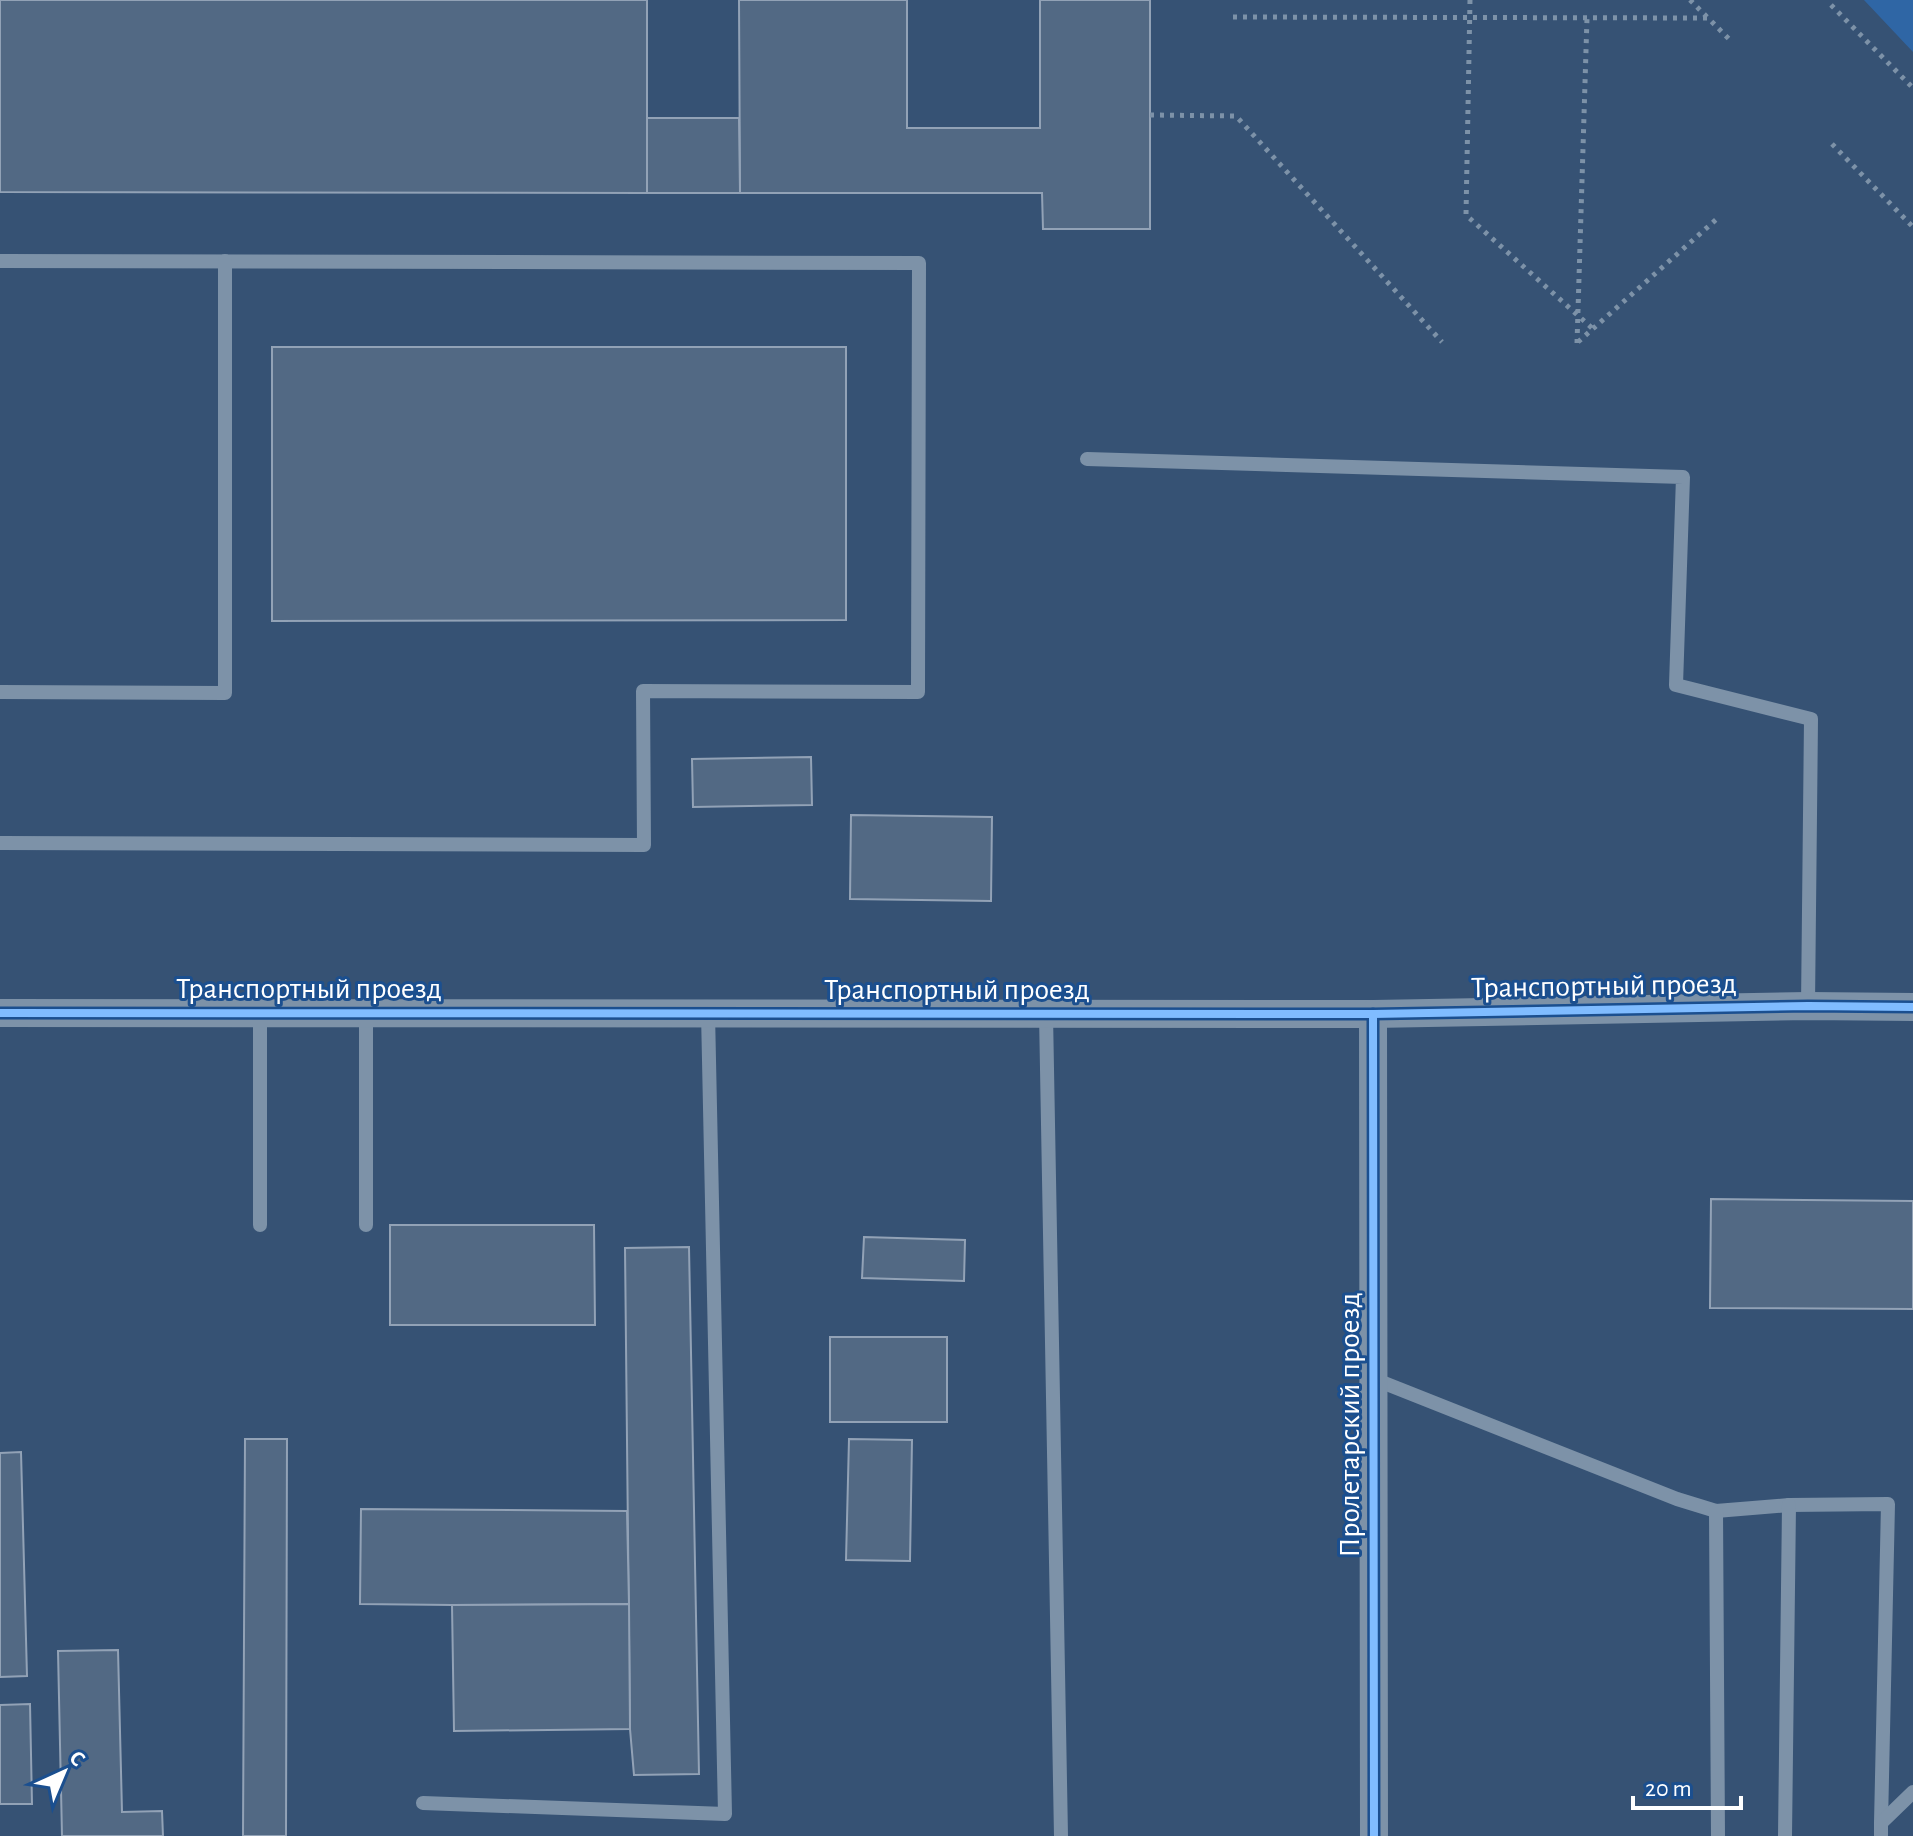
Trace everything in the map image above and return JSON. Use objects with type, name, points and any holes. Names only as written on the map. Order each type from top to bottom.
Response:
[{"type":"street","name":"Транспортный проезд","points":[[0,1013],[1373,1014],[1913,1007]]},
{"type":"street","name":"Пролетарский проезд","points":[[1373,1014],[1374,1836]]},
{"type":"lane","points":[[0,261],[919,263],[918,692],[643,691],[644,845],[0,843]]},
{"type":"lane","points":[[0,692],[225,693],[225,261]]},
{"type":"lane","points":[[1087,459],[1683,477],[1676,685],[1811,719],[1808,1006]]},
{"type":"lane","points":[[260,1013],[260,1225]]},
{"type":"lane","points":[[366,1013],[366,1225]]},
{"type":"lane","points":[[423,1803],[725,1814],[708,1013]]},
{"type":"lane","points":[[1046,1014],[1061,1836]]},
{"type":"lane","points":[[1374,1379],[1677,1499],[1716,1511],[1789,1505],[1888,1504],[1881,1829]]},
{"type":"lane","points":[[1785,1836],[1789,1505]]},
{"type":"lane","points":[[1716,1511],[1718,1836]]},
{"type":"lane","points":[[1881,1829],[1913,1792]]},
{"type":"path","points":[[1470,0],[1466,215],[1593,329]]},
{"type":"path","points":[[1690,0],[1729,39]]},
{"type":"path","points":[[1831,5],[1913,88]]},
{"type":"path","points":[[1233,17],[1708,18]]},
{"type":"path","points":[[1587,18],[1577,343],[1719,217]]},
{"type":"path","points":[[1150,115],[1236,116],[1442,342]]},
{"type":"path","points":[[1832,144],[1913,227]]},
{"type":"shaded area","points":[[1864,0],[1913,0],[1913,52]]},
{"type":"building","points":[[0,0],[647,0],[647,193],[0,192]]},
{"type":"building","points":[[739,0],[907,0],[907,128],[1040,128],[1040,0],[1150,0],[1150,229],[1043,229],[1042,193],[740,193]]},
{"type":"building","points":[[647,118],[739,118],[740,193],[647,193]]},
{"type":"building","points":[[272,347],[846,347],[846,620],[272,621]]},
{"type":"building","points":[[811,757],[812,805],[693,807],[692,759]]},
{"type":"building","points":[[851,815],[992,817],[991,901],[850,899]]},
{"type":"building","points":[[1711,1199],[1913,1201],[1913,1309],[1710,1308]]},
{"type":"building","points":[[390,1225],[594,1225],[595,1325],[390,1325]]},
{"type":"building","points":[[864,1237],[965,1240],[964,1281],[862,1278]]},
{"type":"building","points":[[689,1247],[699,1774],[634,1775],[630,1729],[625,1248]]},
{"type":"building","points":[[830,1337],[947,1337],[947,1422],[830,1422]]},
{"type":"building","points":[[245,1439],[287,1439],[286,1836],[243,1836]]},
{"type":"building","points":[[849,1439],[912,1440],[910,1561],[846,1560]]},
{"type":"building","points":[[21,1452],[27,1676],[0,1677],[0,1453]]},
{"type":"building","points":[[361,1509],[627,1511],[629,1604],[360,1604]]},
{"type":"building","points":[[629,1604],[630,1729],[454,1731],[452,1605]]},
{"type":"building","points":[[118,1650],[122,1812],[162,1811],[163,1836],[62,1836],[58,1651]]},
{"type":"building","points":[[30,1704],[32,1804],[0,1804],[0,1705]]},
{"type":"cycle path","points":[[0,1013],[1373,1014],[1913,1007]]},
{"type":"cycle path","points":[[1373,1014],[1374,1836]]}]
